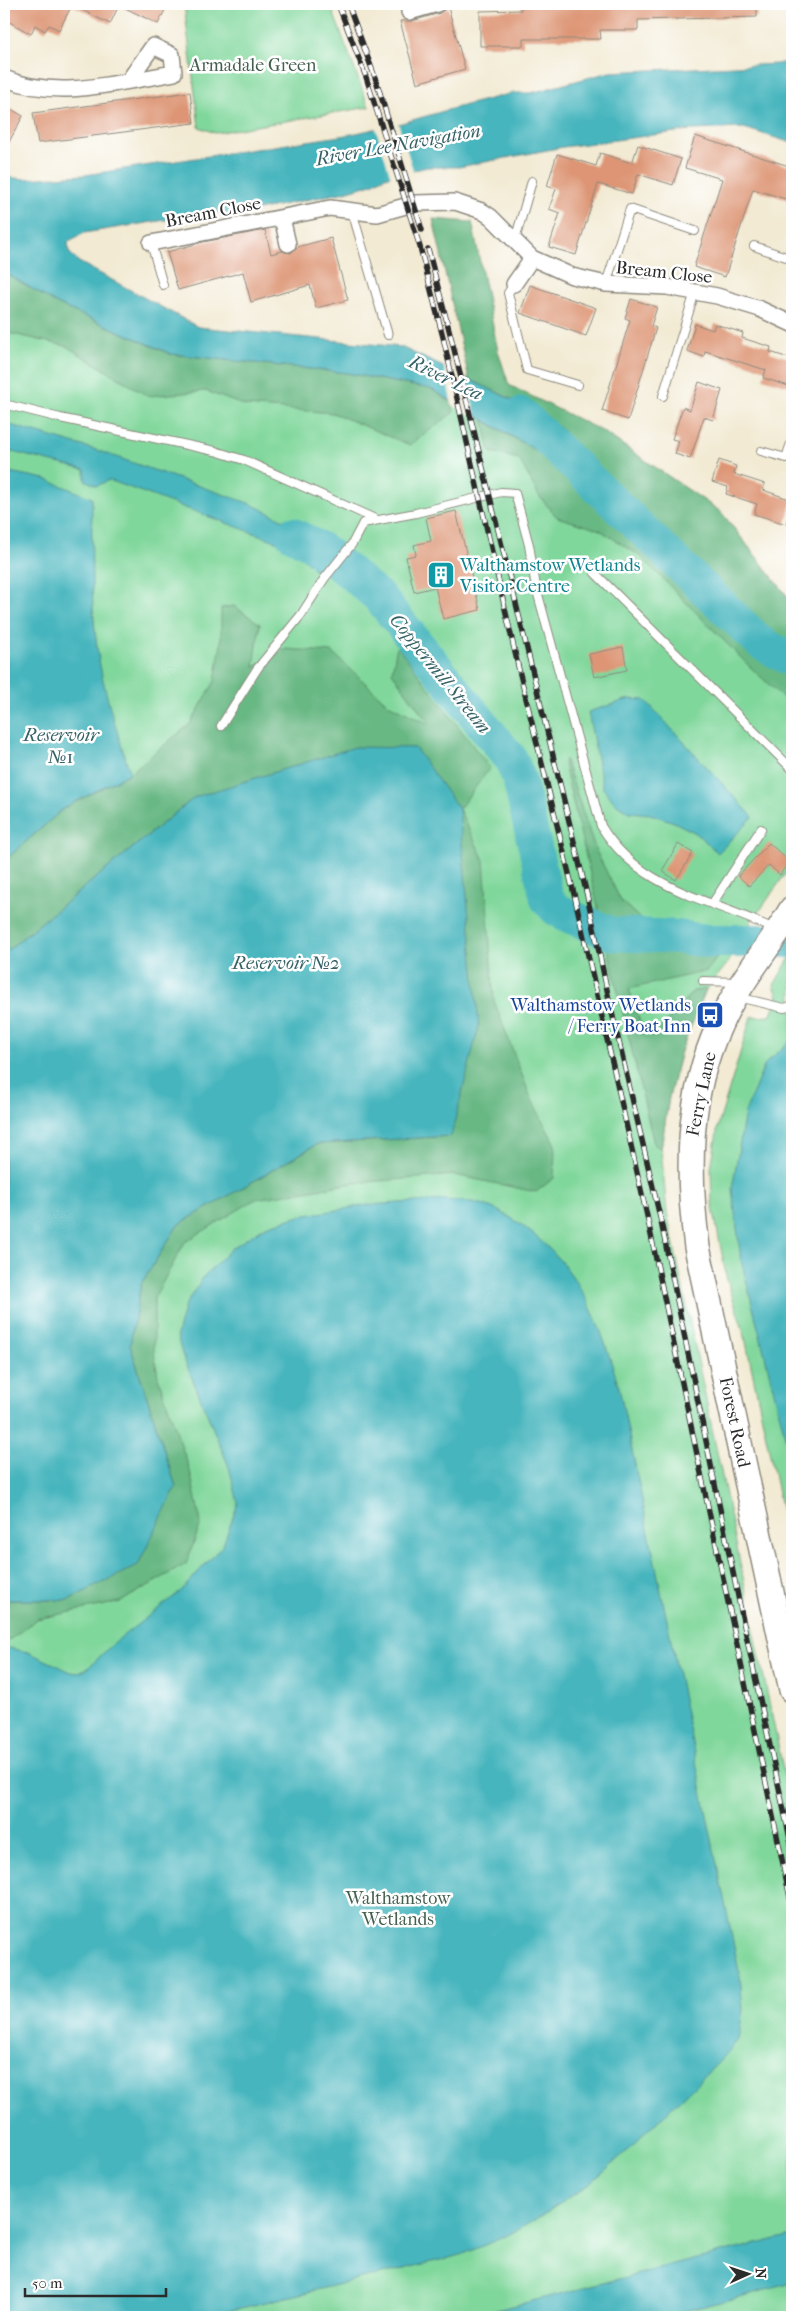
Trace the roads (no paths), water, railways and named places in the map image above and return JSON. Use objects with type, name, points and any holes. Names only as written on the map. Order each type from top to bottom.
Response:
[{"type":"main road","name":"Ferry Lane","points":[[690,1152],[697,1105],[709,1052],[719,1025],[759,961],[779,919]]},
{"type":"main road","name":"Forest Road","points":[[690,1152],[690,1181],[697,1247],[792,1690]]},
{"type":"street","points":[[409,12],[437,4]]},
{"type":"street","points":[[4,78],[16,83],[57,89],[83,88],[129,80]]},
{"type":"street","name":"Bream Close","points":[[151,243],[330,208],[377,214],[416,203],[455,202],[473,206],[491,217],[532,258],[572,276],[606,284],[667,287],[695,292],[760,309],[792,324]]},
{"type":"street","name":"Bream Close","points":[[282,218],[288,244]]},
{"type":"street","points":[[514,284],[532,258]]},
{"type":"lane","points":[[514,242],[532,180]]},
{"type":"lane","points":[[606,284],[630,210],[695,230]]},
{"type":"lane","points":[[352,211],[388,336]]},
{"type":"lane","points":[[151,243],[163,285]]},
{"type":"lane","points":[[754,246],[792,259]]},
{"type":"lane","points":[[514,284],[508,293],[527,370],[578,386]]},
{"type":"lane","points":[[663,396],[695,292]]},
{"type":"lane","points":[[4,404],[215,451],[244,460],[375,519]]},
{"type":"lane","points":[[761,451],[786,458],[792,440]]},
{"type":"lane","points":[[222,726],[257,670],[301,616],[324,579],[352,544],[363,523],[375,519],[416,513],[501,492],[515,493],[529,545],[536,586],[601,826],[622,854],[640,870],[661,883],[712,904],[779,919]]},
{"type":"lane","points":[[595,573],[792,769]]},
{"type":"lane","points":[[712,904],[761,829]]},
{"type":"lane","points":[[703,981],[740,990],[784,1008],[792,1006]]},
{"type":"water","name":"River Lee Navigation","points":[[792,60],[792,143],[744,128],[691,130],[563,147],[459,167],[427,167],[385,177],[372,184],[345,192],[233,215],[215,212],[84,233],[68,242],[69,252],[79,262],[198,327],[401,347],[538,412],[564,431],[547,457],[431,389],[347,373],[171,354],[57,304],[4,272],[4,177],[25,179],[85,175],[347,135],[402,123],[513,93],[531,93],[610,72],[777,64]]},
{"type":"water","points":[[4,423],[96,450],[251,504],[339,547],[320,575],[292,547],[109,480],[97,486],[85,480],[85,470],[4,450]]},
{"type":"water","name":"Reservoir №1","points":[[4,471],[45,479],[92,498],[92,592],[97,647],[115,726],[130,773],[64,808],[4,861]]},
{"type":"water","points":[[629,699],[645,700],[753,817],[718,853],[696,833],[674,822],[650,814],[629,812],[615,803],[603,788],[588,712]]},
{"type":"water","name":"Reservoir №2","points":[[355,747],[415,748],[459,809],[479,1026],[451,1136],[317,1144],[178,1225],[141,1284],[130,1345],[176,1487],[138,1565],[68,1600],[4,1600],[4,953],[195,797]]},
{"type":"water","points":[[792,1039],[792,1464],[741,1260],[732,1189],[745,1112],[765,1064]]},
{"type":"water","points":[[446,1200],[473,1202],[499,1211],[533,1234],[551,1250],[578,1285],[605,1343],[619,1387],[740,1976],[743,2009],[738,2040],[723,2058],[629,2149],[587,2186],[535,2220],[506,2236],[461,2255],[204,2317],[4,2317],[4,1647],[28,1652],[71,1672],[79,1673],[87,1669],[116,1641],[180,1592],[223,1545],[238,1503],[229,1467],[182,1354],[177,1335],[185,1305],[204,1276],[232,1248],[266,1226],[300,1216],[368,1205]]},
{"type":"water","points":[[792,2235],[792,2283],[663,2317],[469,2317]]},
{"type":"waterway","name":"River Lea","points":[[521,414],[761,643],[792,660]]},
{"type":"waterway","name":"Coppermill Stream","points":[[292,534],[323,550],[379,597],[510,758],[519,778],[547,899],[556,909],[612,934],[678,937],[708,941],[792,941]]},
{"type":"railway","points":[[338,4],[366,77],[420,247],[443,337],[519,670],[575,898],[647,1216],[792,1907]]},
{"type":"railway","points":[[348,4],[376,80],[422,230]]},
{"type":"railway","points":[[428,249],[587,895],[610,1004],[660,1217],[792,1848]]},
{"type":"place","name":"Walthamstow Wetlands Visitor Centre","points":[[441,575]]},
{"type":"place","name":"Walthamstow Wetlands / Ferry Boat Inn","points":[[710,1015]]},
{"type":"park label","name":"Armadale Green","points":[[253,65]]},
{"type":"park label","name":"Walthamstow Wetlands","points":[[398,1908]]}]
